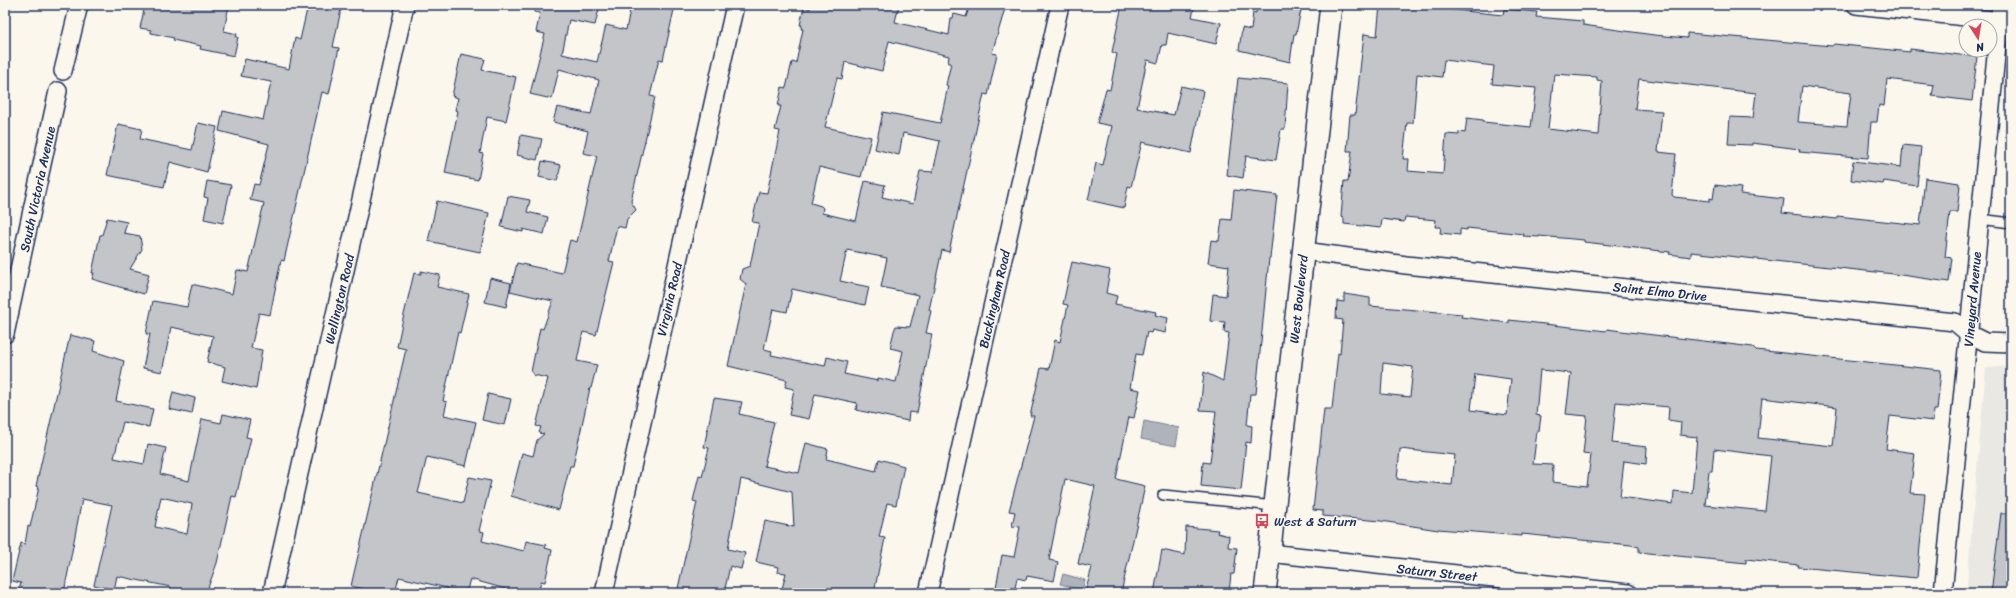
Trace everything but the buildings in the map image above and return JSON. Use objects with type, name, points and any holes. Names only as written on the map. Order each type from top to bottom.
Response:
[{"type":"street","points":[[63,70],[79,5]]},
{"type":"street","name":"Wellington Road","points":[[272,593],[405,5]]},
{"type":"street","name":"Virginia Road","points":[[604,593],[734,5]]},
{"type":"street","name":"Buckingham Road","points":[[928,593],[1060,5]]},
{"type":"street","name":"West Boulevard","points":[[1265,593],[1331,5]]},
{"type":"street","points":[[1856,5],[2004,16]]},
{"type":"street","name":"Vineyard Avenue","points":[[1943,593],[1980,219],[2004,16]]},
{"type":"street","name":"South Victoria Avenue","points":[[5,334],[58,91]]},
{"type":"street","name":"Saint Elmo Drive","points":[[1304,251],[1406,265],[1955,322],[1969,334],[1985,342],[2011,343]]},
{"type":"street","name":"Saturn Street","points":[[1269,553],[1628,593]]},
{"type":"lane","points":[[1980,219],[2011,223]]},
{"type":"lane","points":[[1163,495],[1275,506]]},
{"type":"shaded area","points":[[2011,366],[2011,593],[1966,593],[1986,368]]},
{"type":"shaded area","points":[[1144,421],[1179,428],[1176,446],[1141,439]]},
{"type":"shaded area","points":[[1063,574],[1085,580],[1082,590],[1060,584]]},
{"type":"place","name":"West & Saturn","points":[[1262,521]]}]
